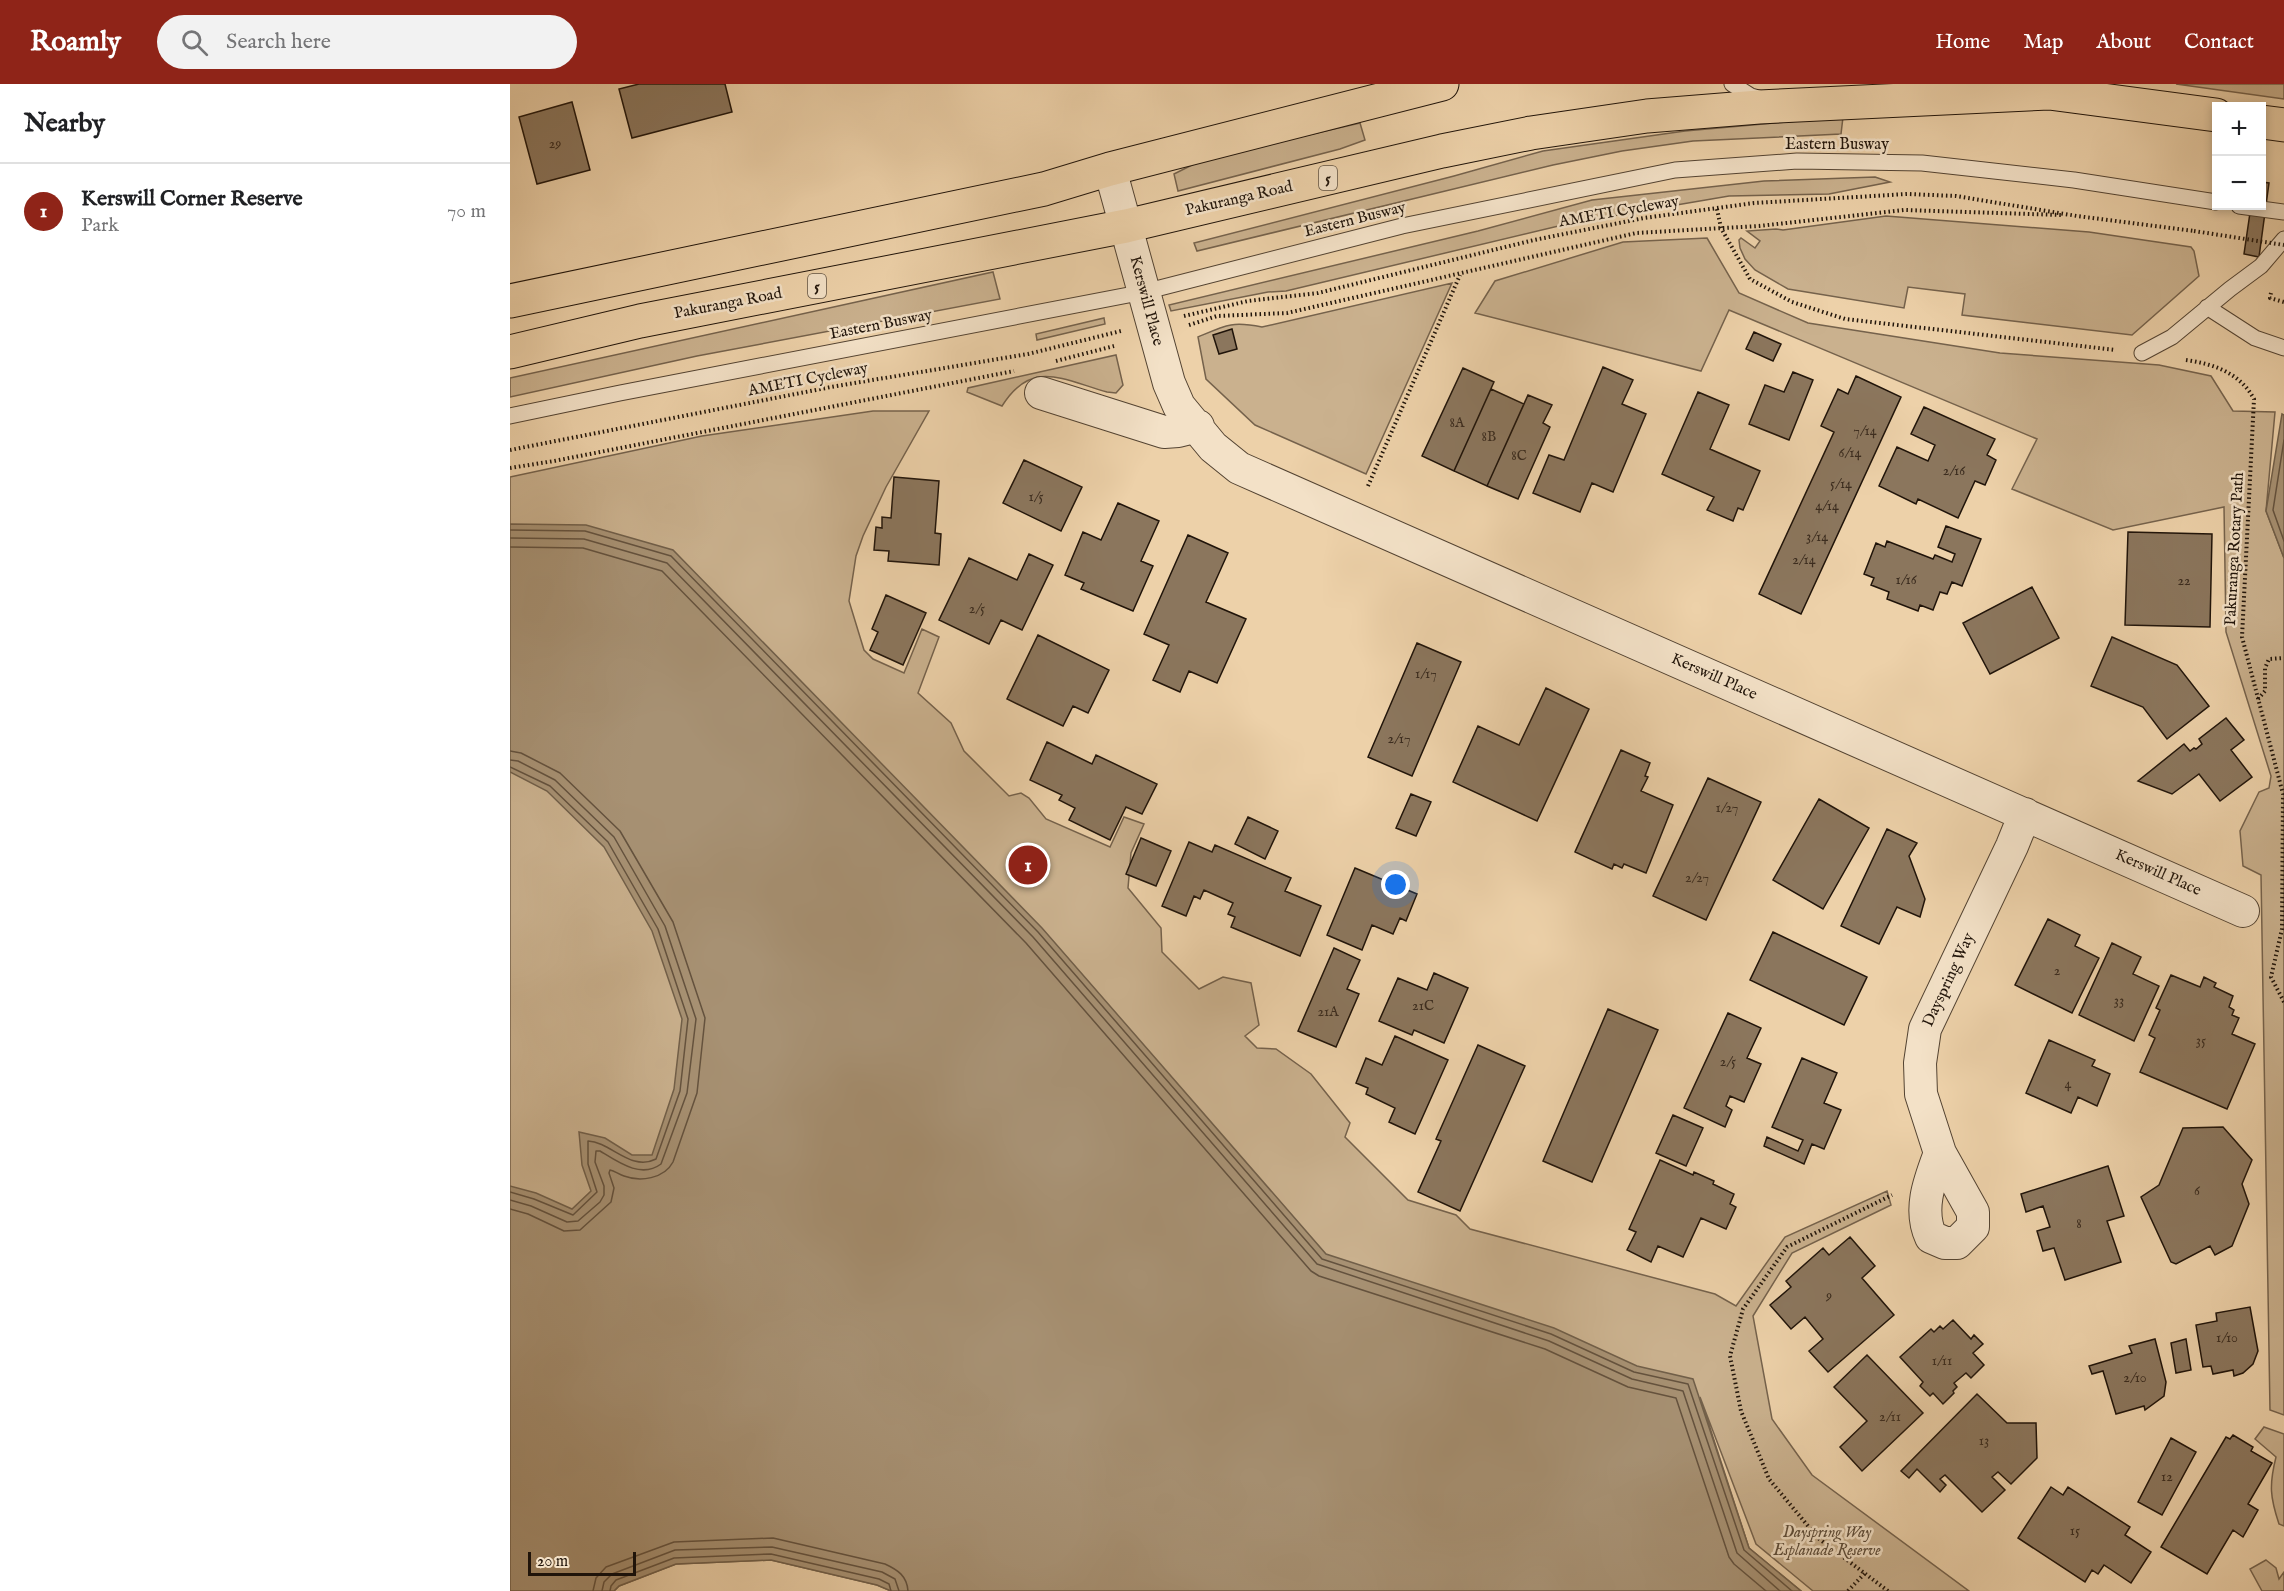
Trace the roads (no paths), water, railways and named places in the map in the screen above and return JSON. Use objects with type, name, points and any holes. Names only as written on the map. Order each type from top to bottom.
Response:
[{"type":"main road","points":[[510,300],[1014,196],[1110,169],[1442,84]]},
{"type":"main road","name":"5","points":[[2016,84],[2049,93],[2212,114]]},
{"type":"main road","name":"Pakuranga Road","points":[[510,352],[640,321],[1126,226],[1442,151],[1531,133],[1647,116],[1694,112],[1785,105],[2049,93]]},
{"type":"street","name":"Kerswill Place","points":[[1110,169],[1169,383],[1179,406],[1198,426],[1213,447],[1239,468],[2243,911]]},
{"type":"street","points":[[1045,378],[1164,432],[1198,426]]},
{"type":"street","name":"Dayspring Way","points":[[1940,1153],[1929,1182],[1925,1206],[1927,1228],[1931,1237],[1946,1243],[1957,1243],[1973,1227],[1973,1212],[1940,1153],[1921,1094],[1920,1063],[1925,1029],[2025,814]]},
{"type":"lane","points":[[1694,112],[1720,98],[1733,85],[1751,96],[1785,105]]},
{"type":"lane","name":"Eastern Busway","points":[[510,416],[1144,292],[1402,226],[1675,170],[1797,162],[1922,163],[2074,180],[2212,201]]},
{"type":"lane","points":[[2266,210],[2284,212]]},
{"type":"lane","points":[[2142,353],[2172,337],[2261,266],[2284,239]]},
{"type":"lane","points":[[2207,307],[2255,338],[2284,348]]},
{"type":"water","points":[[2282,414],[2284,415],[2284,558],[2266,511]]},
{"type":"water","points":[[510,524],[586,525],[673,550],[1042,928],[1326,1254],[1554,1328],[1637,1366],[1693,1379],[1749,1548],[1801,1591],[891,1591],[877,1585],[771,1560],[676,1564],[619,1586],[614,1591],[510,1591],[510,1186],[536,1193],[572,1209],[591,1191],[582,1165],[579,1132],[605,1138],[632,1155],[652,1155],[674,1089],[682,1019],[652,931],[604,847],[547,791],[510,772]]},
{"type":"place","name":"Kerswill Corner Reserve","points":[[1028,865]]},
{"type":"park label","name":"Dayspring Way Esplanade Reserve","points":[[1827,1542]]}]
